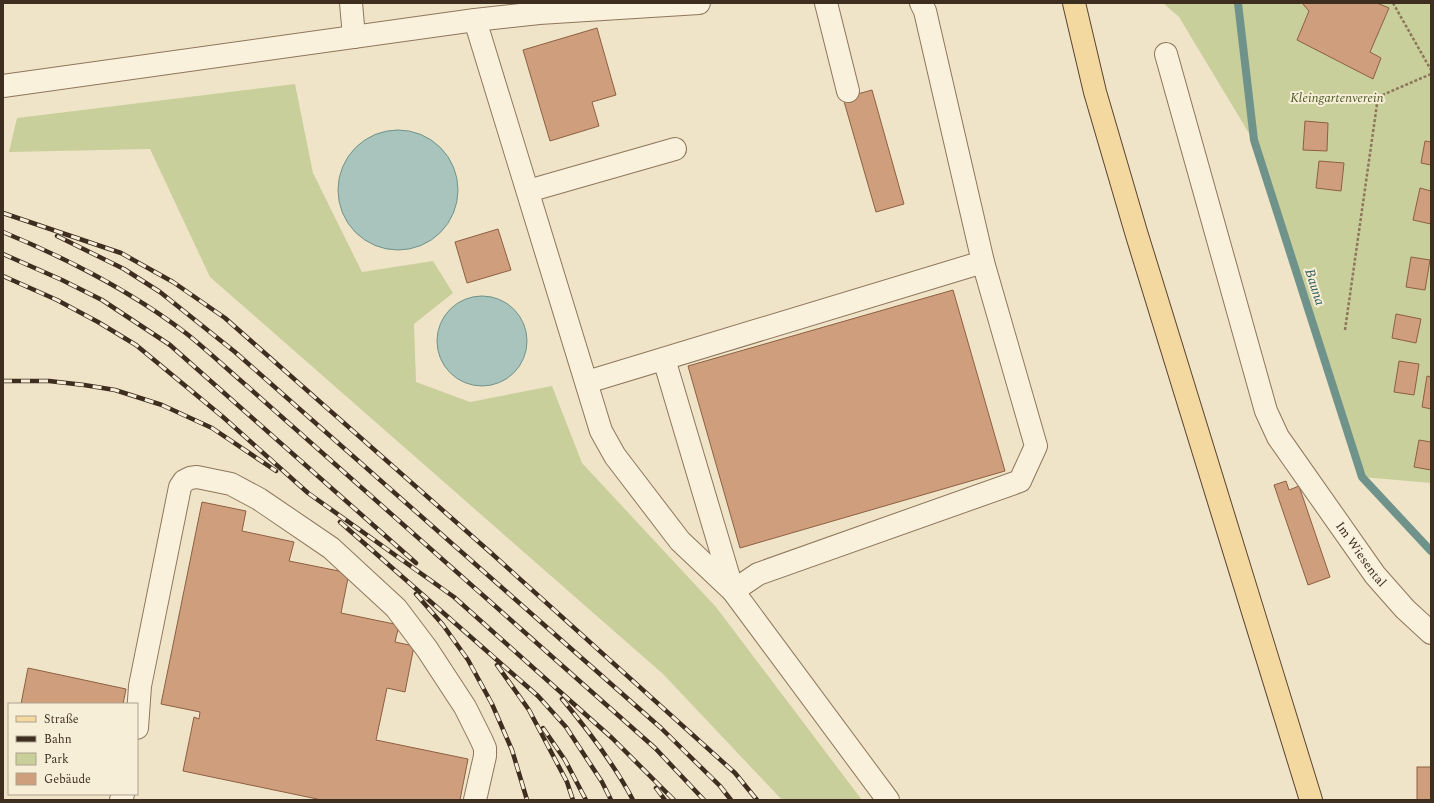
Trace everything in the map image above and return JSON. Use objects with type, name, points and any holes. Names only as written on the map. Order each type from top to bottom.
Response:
[{"type":"main road","points":[[1074,3],[1095,92],[1136,232],[1310,797]]},
{"type":"street","points":[[351,3],[354,37]]},
{"type":"street","points":[[3,86],[475,20],[538,8],[699,3]]},
{"type":"street","points":[[826,3],[848,91]]},
{"type":"street","points":[[733,591],[758,574],[1020,481],[1036,446],[983,262],[925,11],[921,3]]},
{"type":"street","points":[[475,20],[601,431],[615,456],[680,542],[733,591],[888,800]]},
{"type":"street","name":"Im Wiesental","points":[[1166,54],[1266,411],[1278,437],[1375,575],[1405,609],[1431,633]]},
{"type":"street","points":[[528,191],[675,149]]},
{"type":"street","points":[[586,382],[983,262]]},
{"type":"street","points":[[664,359],[733,591]]},
{"type":"street","points":[[138,714],[140,686],[180,487],[184,481],[197,477],[231,484],[259,499],[331,548],[396,608],[465,707],[485,748],[486,756],[475,800]]},
{"type":"path","points":[[1393,3],[1431,70]]},
{"type":"path","points":[[1345,330],[1378,97],[1431,74]]},
{"type":"green space","name":"Kleingartenverein","points":[[1163,3],[1431,3],[1431,483],[1362,477],[1253,140],[1179,17]]},
{"type":"green space","points":[[295,84],[313,173],[362,272],[433,261],[453,293],[414,324],[416,382],[470,402],[552,386],[582,463],[716,607],[862,800],[782,800],[663,674],[210,277],[150,149],[9,152],[17,118]]},
{"type":"water","points":[[398,130],[410,131],[421,135],[431,140],[440,148],[448,157],[453,167],[457,178],[457,202],[453,213],[448,223],[440,232],[431,240],[421,245],[410,249],[398,250],[386,249],[375,245],[365,240],[356,232],[348,223],[343,213],[339,202],[338,190],[339,178],[343,167],[348,157],[356,148],[365,140],[375,135],[386,131]]},
{"type":"water","points":[[482,296],[499,299],[514,309],[524,324],[527,341],[524,358],[514,373],[499,383],[482,386],[465,383],[450,373],[440,358],[437,341],[440,324],[450,309],[465,299]]},
{"type":"building","points":[[1302,3],[1377,3],[1389,8],[1370,52],[1381,58],[1373,79],[1297,40],[1309,11]]},
{"type":"building","points":[[597,28],[616,95],[592,102],[599,126],[550,141],[523,50]]},
{"type":"building","points":[[872,90],[904,204],[876,212],[843,98]]},
{"type":"building","points":[[1305,121],[1328,123],[1327,151],[1303,150]]},
{"type":"building","points":[[1425,141],[1431,142],[1431,165],[1421,163]]},
{"type":"building","points":[[1319,161],[1344,163],[1341,191],[1316,188]]},
{"type":"building","points":[[1420,188],[1431,191],[1431,224],[1413,220]]},
{"type":"building","points":[[498,229],[511,270],[467,283],[455,242]]},
{"type":"building","points":[[1411,257],[1430,260],[1425,290],[1406,287]]},
{"type":"building","points":[[953,290],[1005,471],[740,548],[688,366]]},
{"type":"building","points":[[1396,314],[1421,319],[1416,343],[1392,338]]},
{"type":"building","points":[[1399,361],[1419,364],[1414,395],[1394,392]]},
{"type":"building","points":[[1427,376],[1431,377],[1431,409],[1422,407]]},
{"type":"building","points":[[1419,440],[1431,442],[1431,470],[1414,467]]},
{"type":"building","points":[[1286,481],[1289,490],[1299,486],[1330,577],[1308,585],[1274,485]]},
{"type":"building","points":[[202,502],[246,511],[242,531],[294,542],[289,561],[349,573],[341,613],[399,625],[395,642],[414,646],[405,692],[387,688],[376,740],[468,759],[460,800],[322,800],[183,771],[194,717],[199,719],[200,712],[161,704]]},
{"type":"building","points":[[28,668],[126,689],[123,703],[21,703]]},
{"type":"building","points":[[1417,767],[1431,767],[1431,800],[1417,800]]},
{"type":"waterway","name":"Bauna","points":[[1238,3],[1254,140],[1362,477],[1431,551]]},
{"type":"railway","points":[[3,213],[121,253],[173,282],[225,318],[490,552],[735,773],[757,800]]},
{"type":"railway","points":[[3,232],[51,253],[121,290],[166,318],[202,346],[655,748],[704,800]]},
{"type":"railway","points":[[57,236],[124,269],[160,292],[235,352],[661,728],[720,786],[731,800]]},
{"type":"railway","points":[[3,254],[62,280],[102,300],[170,345],[416,563]]},
{"type":"railway","points":[[3,276],[57,300],[136,345],[223,417],[308,493],[454,597],[612,738],[674,800]]},
{"type":"railway","points":[[3,381],[49,381],[84,385],[115,390],[162,405],[212,428],[276,471]]},
{"type":"railway","points":[[340,522],[538,696],[566,727],[602,782],[611,800]]},
{"type":"railway","points":[[416,594],[443,625],[468,660],[492,704],[512,750],[527,800]]},
{"type":"railway","points":[[497,665],[529,710],[567,782],[573,800]]},
{"type":"railway","points":[[562,699],[618,773],[633,800]]},
{"type":"railway","points":[[543,728],[565,760],[586,800]]},
{"type":"railway","points":[[656,788],[665,800]]}]
